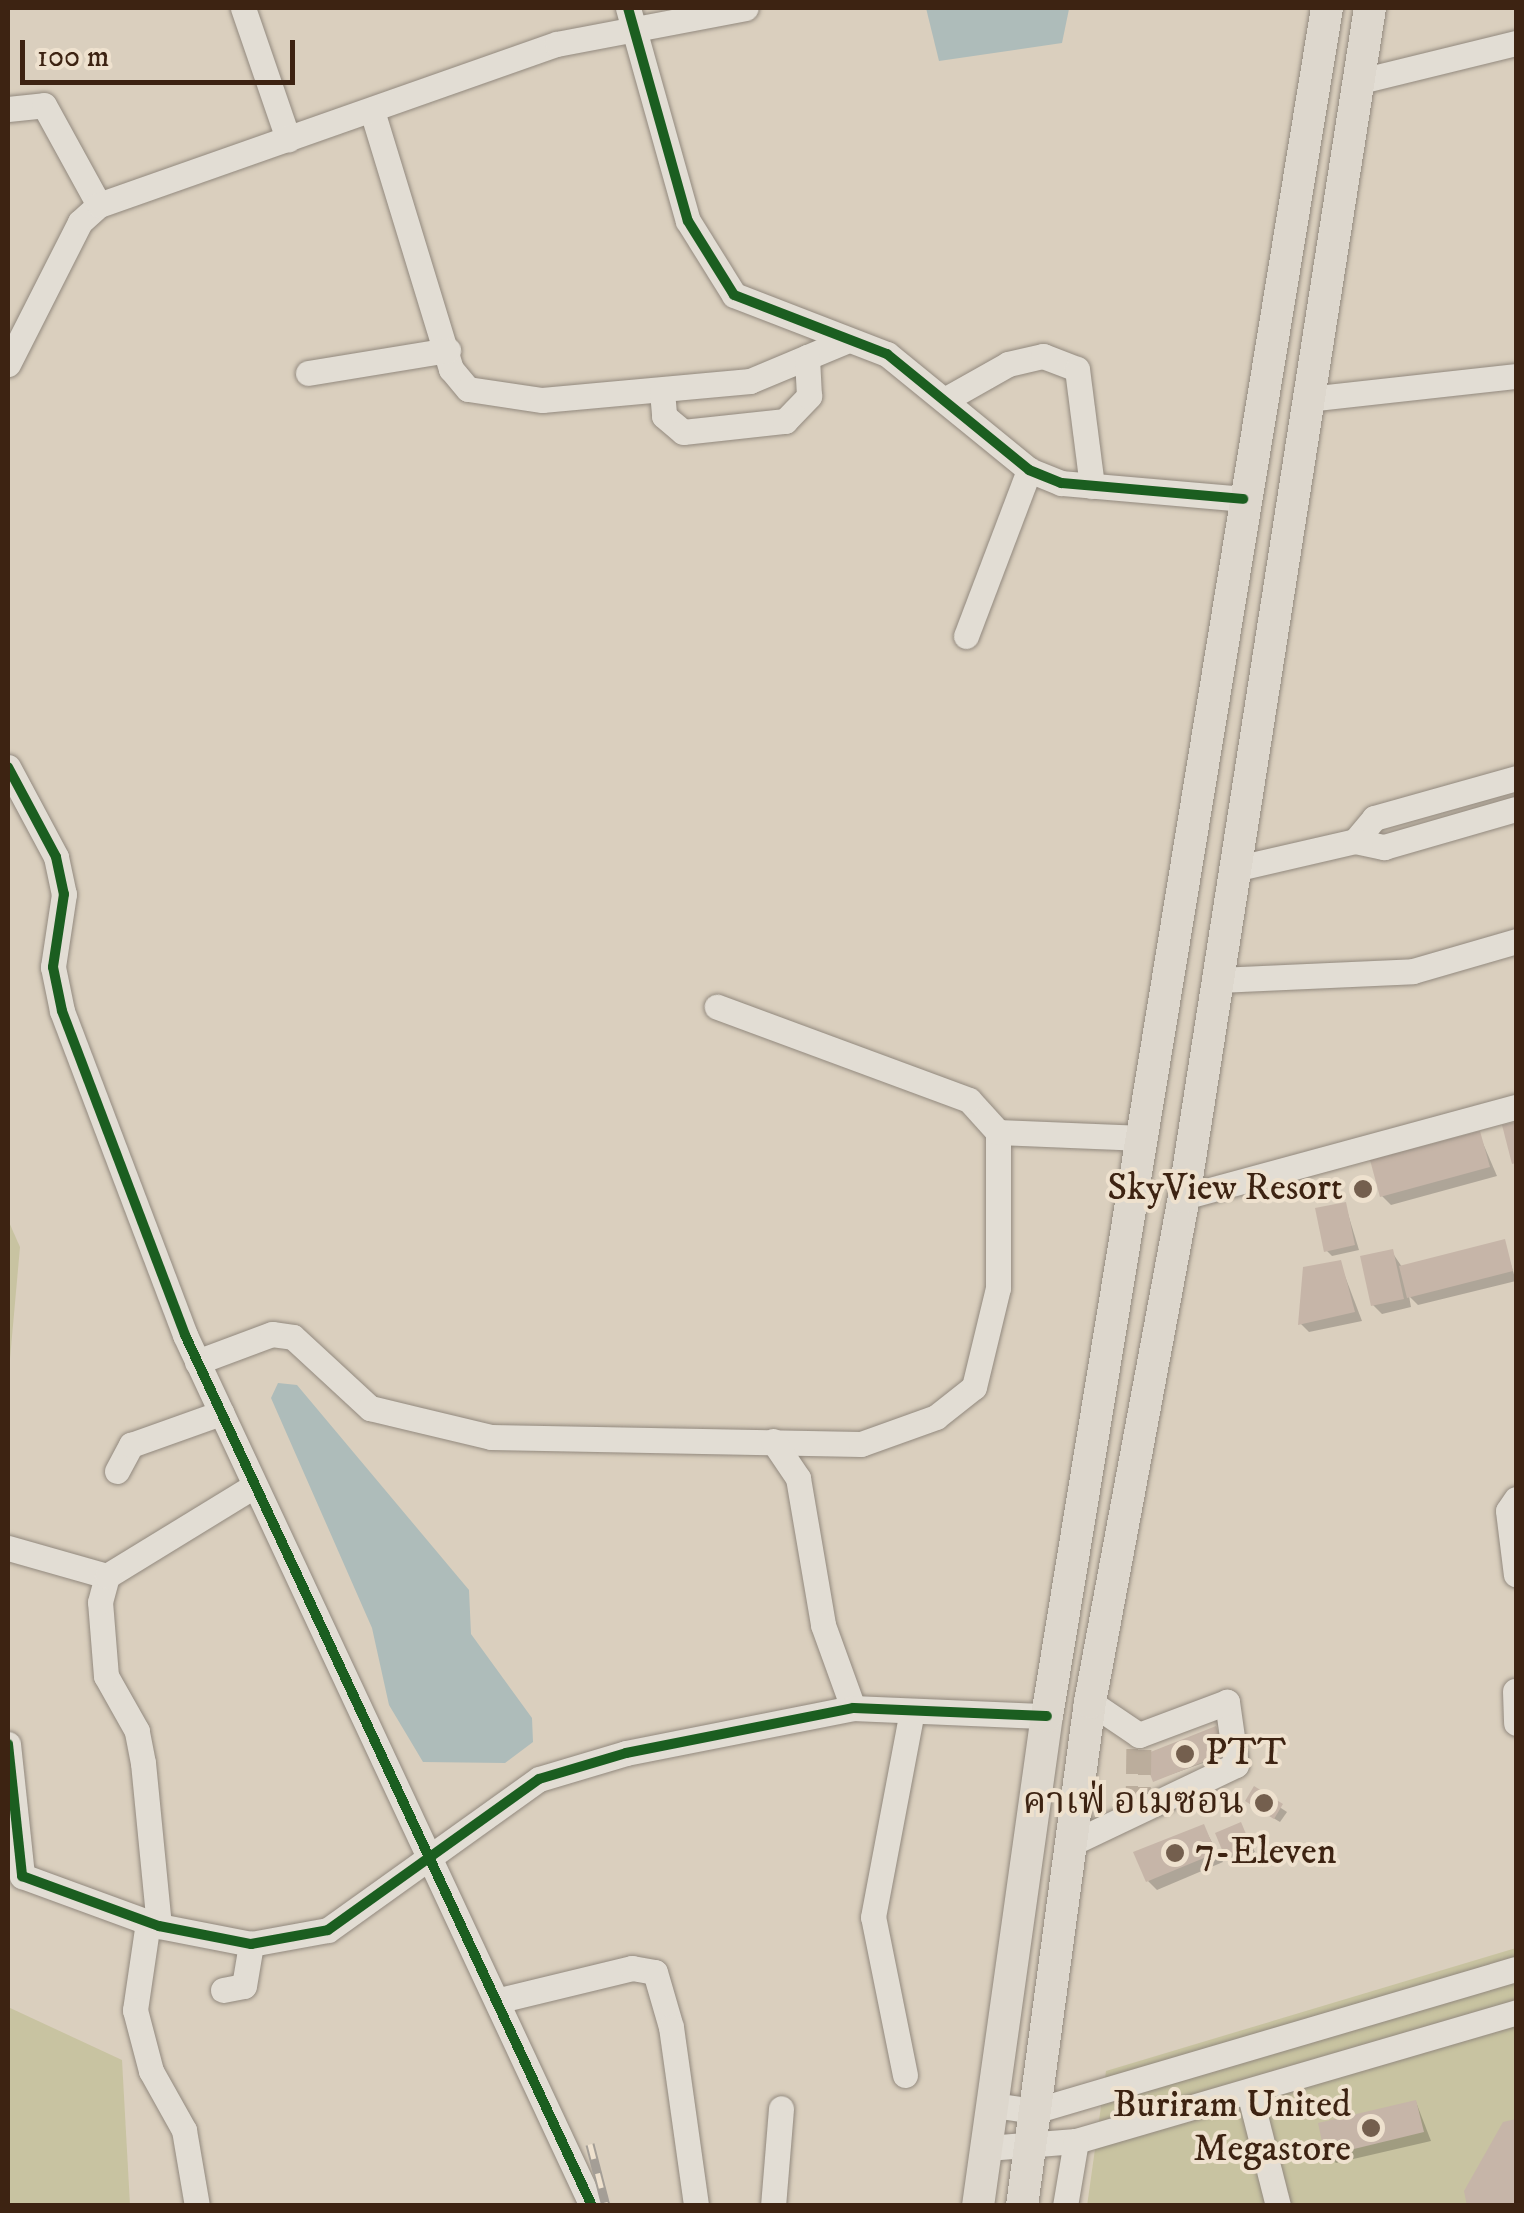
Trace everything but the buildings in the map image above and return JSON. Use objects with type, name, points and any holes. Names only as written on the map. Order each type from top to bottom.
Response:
[{"type":"main road","points":[[978,2206],[1046,1716],[1327,8]]},
{"type":"main road","points":[[1022,2206],[1090,1702],[1184,1197],[1370,8]]},
{"type":"street","points":[[243,8],[288,140]]},
{"type":"street","points":[[8,364],[80,222],[99,206],[373,114],[629,17],[746,8]]},
{"type":"street","points":[[629,17],[710,267],[734,295],[887,354],[948,398],[1029,470],[1092,486],[1244,499]]},
{"type":"street","points":[[1361,81],[1516,43]]},
{"type":"street","points":[[8,108],[44,105],[99,206]]},
{"type":"street","points":[[373,114],[448,350],[468,389],[542,400],[750,381],[848,340]]},
{"type":"street","points":[[308,374],[448,350]]},
{"type":"street","points":[[948,398],[1008,364],[1043,356],[1076,369],[1092,486]]},
{"type":"street","points":[[662,391],[664,416],[682,432],[785,422],[809,396],[807,357]]},
{"type":"street","points":[[1308,400],[1516,376]]},
{"type":"street","points":[[966,636],[1029,470]]},
{"type":"street","points":[[8,767],[56,857],[62,1011],[204,1358],[221,1413],[500,2000],[592,2206]]},
{"type":"street","points":[[1355,841],[1374,818],[1516,778]]},
{"type":"street","points":[[1234,870],[1355,841],[1384,847],[1516,809]]},
{"type":"street","points":[[1218,980],[1413,971],[1516,942]]},
{"type":"street","points":[[204,1358],[262,1338],[293,1336],[370,1408],[491,1437],[861,1444],[936,1417],[974,1387],[998,1288],[998,1132],[969,1100],[717,1007]]},
{"type":"street","points":[[1184,1197],[1516,1107]]},
{"type":"street","points":[[998,1132],[1143,1138]]},
{"type":"street","points":[[117,1471],[132,1445],[221,1413]]},
{"type":"street","points":[[773,1441],[798,1478],[823,1624],[853,1708]]},
{"type":"street","points":[[8,1548],[107,1576],[254,1486]]},
{"type":"street","points":[[1516,1499],[1508,1511],[1516,1576]]},
{"type":"street","points":[[107,1576],[106,1676],[137,1731],[153,1924],[136,2010],[151,2072],[184,2130],[197,2206]]},
{"type":"street","points":[[1515,1690],[1516,1723]]},
{"type":"street","points":[[1068,1845],[1236,1765],[1227,1702],[1139,1735],[1090,1702]]},
{"type":"street","points":[[8,1744],[15,1875],[153,1924],[251,1944],[328,1930],[427,1852],[539,1779],[853,1708],[911,1716],[1046,1716]]},
{"type":"street","points":[[906,2075],[873,1917],[911,1716]]},
{"type":"street","points":[[222,1990],[244,1986],[251,1944]]},
{"type":"street","points":[[500,2000],[632,1968],[655,1972],[672,2026],[696,2206]]},
{"type":"street","points":[[994,2104],[1034,2111],[1516,1969]]},
{"type":"street","points":[[986,2148],[1029,2151],[1076,2141],[1516,2012]]},
{"type":"street","points":[[1249,2092],[1278,2206]]},
{"type":"street","points":[[774,2206],[781,2108]]},
{"type":"street","points":[[1066,2206],[1076,2141]]},
{"type":"shaded area","points":[[926,8],[1069,9],[1062,43],[939,61]]},
{"type":"shaded area","points":[[8,1220],[20,1247],[8,1381]]},
{"type":"shaded area","points":[[278,1383],[297,1385],[469,1590],[471,1634],[532,1718],[533,1742],[505,1763],[423,1762],[389,1705],[372,1628],[271,1398]]},
{"type":"shaded area","points":[[1516,1948],[1516,2205],[1087,2206],[1106,2071]]},
{"type":"shaded area","points":[[8,2007],[122,2060],[130,2205],[8,2205]]},
{"type":"tunnel","points":[[1138,1811],[1139,1735]]},
{"type":"railway","points":[[590,2144],[606,2206]]},
{"type":"cycle path","points":[[628,8],[688,221],[734,295],[887,354],[1029,470],[1061,483],[1243,499]]},
{"type":"cycle path","points":[[8,767],[56,857],[64,894],[53,967],[62,1011],[185,1335],[592,2206]]},
{"type":"cycle path","points":[[8,1744],[22,1876],[159,1926],[251,1944],[328,1930],[539,1779],[626,1753],[853,1708],[1047,1716]]},
{"type":"place","name":"SkyView Resort","points":[[1363,1189]]},
{"type":"place","name":"PTT","points":[[1185,1754]]},
{"type":"place","name":"คาเฟ่ อเมซอน","points":[[1264,1803]]},
{"type":"place","name":"7-Eleven","points":[[1175,1853]]},
{"type":"place","name":"Buriram United Megastore","points":[[1371,2128]]}]
